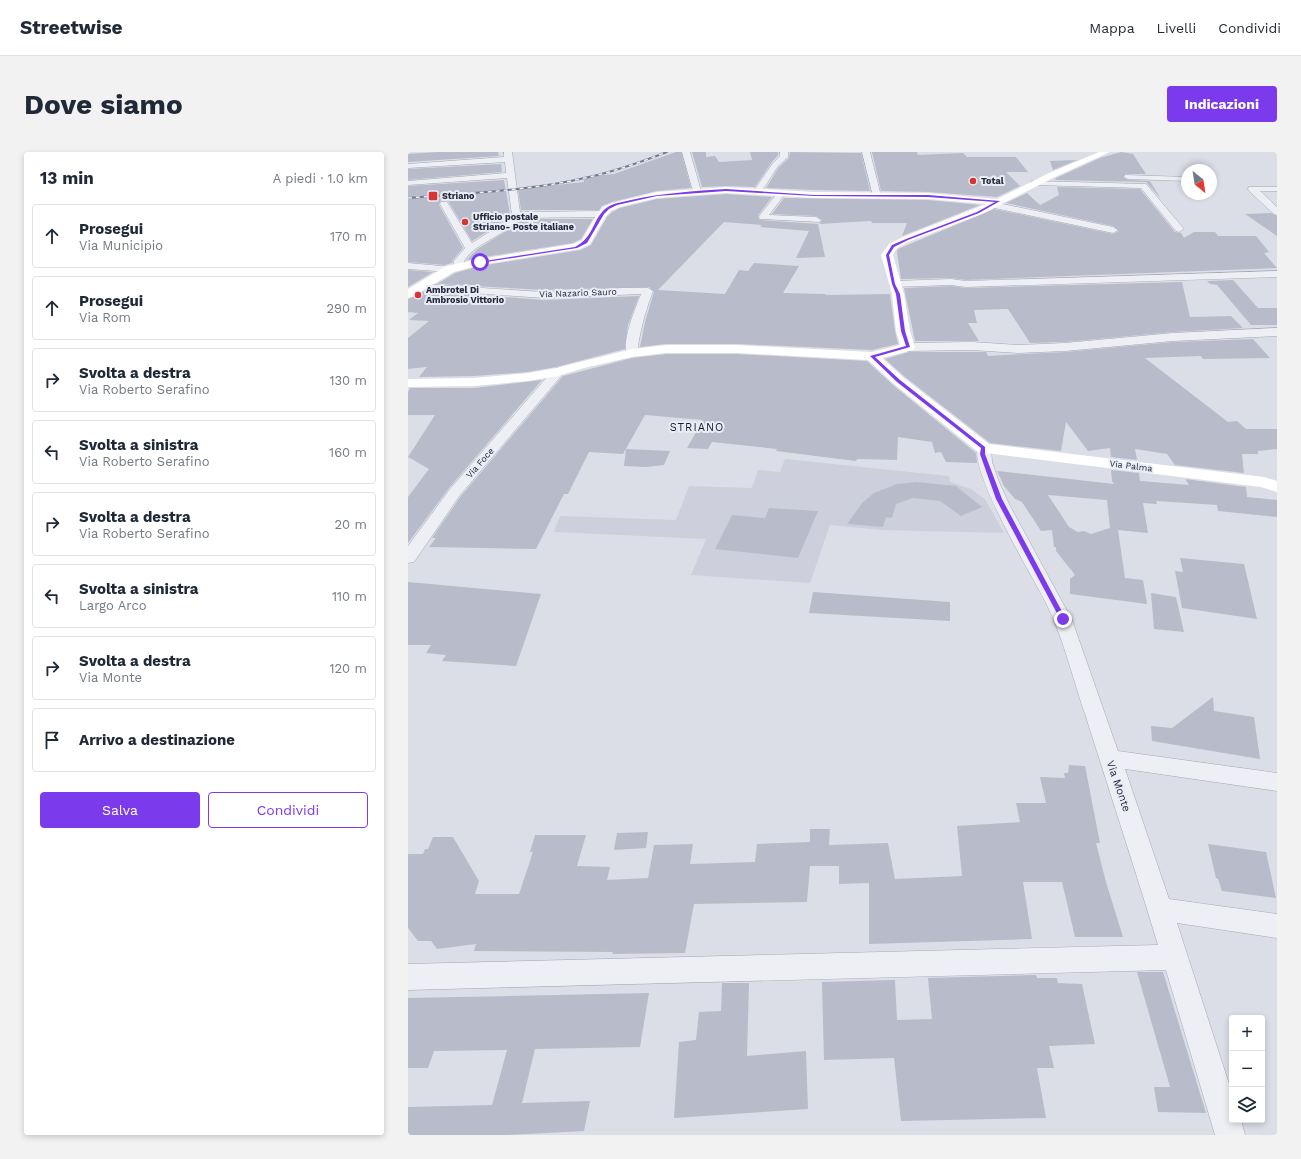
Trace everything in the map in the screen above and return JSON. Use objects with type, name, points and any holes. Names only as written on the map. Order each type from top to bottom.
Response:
[{"type":"main road","points":[[408,383],[474,382],[528,377],[558,372],[580,365],[632,353],[666,350],[737,349],[872,356],[908,347],[903,331],[898,294],[887,255],[893,246],[907,239],[978,212],[1052,175],[1106,152]]},
{"type":"main road","points":[[408,294],[454,268],[480,262],[576,248],[586,242],[602,214],[608,209],[616,205],[657,195],[726,190],[781,194],[928,196],[996,203]]},
{"type":"main road","points":[[872,356],[899,381],[984,448]]},
{"type":"main road","name":"Via Palma","points":[[984,448],[1273,484]]},
{"type":"street","points":[[686,152],[697,191]]},
{"type":"street","points":[[757,192],[764,184],[771,170],[784,157],[784,152]]},
{"type":"street","points":[[866,152],[877,196]]},
{"type":"street","points":[[408,166],[508,155],[516,215]]},
{"type":"street","points":[[408,183],[510,174]]},
{"type":"street","points":[[1052,175],[1076,175]]},
{"type":"street","points":[[1116,176],[1181,179]]},
{"type":"street","points":[[1035,183],[1143,186],[1179,229]]},
{"type":"street","points":[[1277,189],[1252,189],[1277,212]]},
{"type":"street","points":[[781,194],[763,217],[816,220]]},
{"type":"street","points":[[996,203],[1113,230]]},
{"type":"street","points":[[444,204],[470,248]]},
{"type":"street","points":[[408,266],[454,268],[470,248],[508,224],[516,215],[602,214]]},
{"type":"street","points":[[894,284],[951,282],[966,284],[1277,274]]},
{"type":"street","name":"Via Nazario Sauro","points":[[419,287],[544,295],[648,291],[637,319],[632,343],[632,353]]},
{"type":"street","points":[[908,347],[965,346],[1018,349],[1173,337],[1277,332]]},
{"type":"street","name":"Via Foce","points":[[408,558],[455,492],[558,372]]},
{"type":"street","name":"Via Monte","points":[[984,448],[982,454],[999,499],[1063,619],[1176,957],[1230,1135]]},
{"type":"street","points":[[1110,758],[1277,782]]},
{"type":"street","points":[[1160,909],[1277,926]]},
{"type":"street","points":[[408,977],[1176,957]]},
{"type":"shaded area","points":[[785,459],[949,476],[950,482],[971,489],[985,499],[1004,533],[882,530],[830,525],[810,583],[691,575],[706,539],[554,532],[560,516],[676,520],[689,486],[752,488],[758,470],[780,472]]},
{"type":"building","points":[[437,152],[498,152],[499,156],[408,162],[408,154]]},
{"type":"building","points":[[676,152],[681,152],[691,188],[657,191],[612,202],[602,206],[599,210],[521,210],[518,189],[584,182],[583,177],[614,174]]},
{"type":"building","points":[[692,152],[706,152],[706,157],[715,156],[719,162],[752,160],[750,152],[778,152],[778,155],[755,187],[702,187]]},
{"type":"building","points":[[790,152],[861,153],[870,191],[766,188],[779,167],[789,158]]},
{"type":"building","points":[[872,152],[917,152],[918,155],[963,153],[967,157],[1016,157],[1028,172],[1006,172],[1020,186],[997,197],[928,192],[881,191]]},
{"type":"building","points":[[1121,152],[1133,154],[1146,174],[1125,174],[1123,177],[1128,180],[1150,181],[1161,199],[1146,182],[1055,180],[1056,178],[1100,158]]},
{"type":"building","points":[[1077,160],[1053,170],[1050,161]]},
{"type":"building","points":[[501,164],[502,172],[408,180],[408,169]]},
{"type":"building","points":[[504,180],[510,214],[498,225],[472,241],[448,201],[441,200],[439,205],[463,248],[452,263],[445,265],[408,262],[408,186]]},
{"type":"building","points":[[1057,187],[1140,189],[1175,232],[1181,233],[1184,238],[1194,232],[1215,232],[1218,236],[1256,236],[1269,252],[1264,253],[1277,268],[966,280],[951,278],[901,279],[897,252],[898,249],[994,209],[1113,234],[1119,231],[1113,226],[1006,203],[1027,193],[1040,205],[1059,195]]},
{"type":"building","points":[[726,194],[772,197],[759,214],[758,218],[760,220],[819,224],[825,257],[796,258],[809,231],[724,222],[658,290],[725,294],[739,270],[748,271],[754,263],[799,266],[783,293],[826,294],[825,295],[890,294],[898,344],[872,350],[737,344],[666,344],[640,347],[645,322],[654,292],[649,287],[544,290],[437,284],[455,273],[480,266],[581,250],[591,245],[607,217],[612,212],[620,208],[657,199]]},
{"type":"building","points":[[784,198],[928,200],[980,205],[902,236],[907,223],[872,223],[871,221],[819,224],[822,220],[816,216],[772,214]]},
{"type":"building","points":[[1271,213],[1277,216],[1277,236],[1245,214]]},
{"type":"building","points":[[520,219],[593,219],[581,239],[573,243],[466,260],[479,248],[508,230]]},
{"type":"building","points":[[408,270],[433,272],[408,287]]},
{"type":"building","points":[[1233,280],[1258,308],[1277,308],[1277,325],[1251,325],[1217,285],[1210,284],[1207,281]]},
{"type":"building","points":[[1182,282],[1190,317],[1231,316],[1243,328],[1173,332],[1065,342],[1030,343],[1008,309],[974,310],[977,323],[968,323],[979,341],[915,341],[904,288],[951,286],[966,288]]},
{"type":"building","points":[[425,291],[544,300],[639,296],[628,325],[625,349],[556,367],[528,372],[474,376],[419,377],[427,367],[408,369],[408,338],[429,321],[409,320],[418,313],[408,312],[408,299]]},
{"type":"building","points":[[1253,339],[1270,358],[1203,359],[1201,356],[1145,358],[1228,422],[1237,421],[1246,429],[1277,429],[1277,449],[1258,451],[1258,454],[1242,454],[1244,473],[1175,465],[1167,454],[1135,449],[1137,460],[1111,457],[1110,448],[1088,451],[1066,422],[1061,451],[990,443],[905,377],[885,359],[909,352],[986,352],[988,356],[1065,352],[1173,342]]},
{"type":"building","points":[[666,354],[737,354],[867,361],[893,385],[976,453],[977,463],[946,462],[941,452],[935,453],[932,442],[898,437],[897,460],[858,459],[855,461],[776,451],[777,449],[712,442],[708,449],[687,448],[703,420],[645,415],[623,454],[589,452],[568,494],[564,494],[536,549],[429,547],[436,538],[432,538],[461,496],[563,376],[632,358]]},
{"type":"building","points":[[542,380],[449,488],[408,543],[408,497],[429,469],[408,457],[435,415],[408,415],[408,392],[410,388],[474,388]]},
{"type":"building","points":[[626,449],[670,451],[664,465],[646,467],[624,466]]},
{"type":"building","points":[[1111,470],[1139,473],[1140,481],[1189,485],[1185,479],[1246,487],[1247,497],[1277,500],[1277,517],[1218,511],[1217,505],[1156,501],[1157,504],[1143,503],[1148,533],[1118,530],[1125,578],[1143,580],[1147,604],[1070,594],[1070,579],[1075,575],[1056,551],[1056,547],[1054,547],[1052,530],[1041,531],[1022,502],[1015,499],[1004,486],[997,471],[1114,484],[1112,481]],"holes":[[[1048,495],[1107,500],[1110,528],[1091,534],[1084,531],[1078,532],[1069,527]]]},
{"type":"building","points":[[917,482],[956,486],[982,507],[961,516],[940,501],[913,498],[896,504],[892,518],[886,517],[883,527],[847,524],[862,503],[874,493],[897,484]]},
{"type":"building","points":[[769,508],[818,511],[798,558],[715,549],[732,515],[765,518]]},
{"type":"building","points":[[1180,558],[1244,564],[1257,619],[1182,608],[1175,571],[1183,572]]},
{"type":"building","points":[[408,582],[541,594],[516,666],[442,661],[446,655],[426,653],[431,645],[408,645]]},
{"type":"building","points":[[813,592],[950,602],[950,621],[809,613]]},
{"type":"building","points":[[1151,593],[1176,597],[1184,632],[1154,629]]},
{"type":"building","points":[[1213,697],[1214,711],[1254,717],[1260,759],[1152,741],[1151,726],[1172,728]]},
{"type":"building","points":[[1069,765],[1085,766],[1100,843],[1096,843],[1123,937],[1075,937],[1062,882],[1023,882],[1032,939],[869,944],[869,883],[839,884],[839,866],[810,866],[807,902],[694,904],[685,953],[612,954],[613,952],[474,951],[476,944],[437,949],[431,941],[418,941],[408,928],[408,854],[423,854],[425,849],[428,849],[433,837],[453,837],[479,881],[475,894],[519,894],[533,852],[530,852],[535,835],[586,835],[577,866],[610,867],[607,880],[648,878],[654,845],[693,844],[690,864],[755,862],[757,844],[810,842],[810,829],[830,829],[829,845],[888,843],[895,879],[962,876],[957,826],[1020,822],[1016,803],[1046,803],[1040,777],[1065,778],[1064,773],[1068,773]]},
{"type":"building","points":[[648,832],[646,848],[614,850],[617,833]]},
{"type":"building","points":[[1208,844],[1266,852],[1276,898],[1222,891],[1218,879],[1216,878]]},
{"type":"building","points":[[1137,972],[1163,972],[1206,1113],[1158,1112],[1154,1087],[1170,1087]]},
{"type":"building","points":[[1036,975],[1037,978],[1057,978],[1058,983],[1082,984],[1095,1044],[1049,1046],[1054,1068],[1037,1068],[1046,1118],[901,1121],[894,1058],[824,1060],[822,982],[895,980],[897,1020],[932,1019],[928,978]]},
{"type":"building","points":[[722,983],[749,983],[747,1056],[806,1051],[808,1109],[674,1118],[679,1042],[696,1040],[699,1012],[721,1011]]},
{"type":"building","points":[[649,993],[640,1047],[535,1049],[522,1103],[590,1101],[584,1131],[507,1135],[408,1135],[408,1107],[492,1105],[507,1050],[434,1051],[428,1068],[408,1068],[408,998]]},
{"type":"railway","points":[[408,198],[499,191],[567,182],[599,175],[667,152]]},
{"type":"place","name":"Total","points":[[973,181]]},
{"type":"place","name":"Striano","points":[[433,196]]},
{"type":"place","name":"Ufficio postale Striano- Poste italiane","points":[[465,222]]},
{"type":"place","name":"Ambrotel Di Ambrosio Vittorio","points":[[418,295]]},
{"type":"district","name":"STRIANO","points":[[697,427]]},
{"type":"route","points":[[480,262],[576,248],[586,242],[602,214],[608,209],[616,205],[657,195],[726,190],[814,195],[928,196],[999,202],[893,246],[887,255],[898,294],[903,331],[908,347],[872,356],[899,381],[984,448],[982,454],[999,499],[1063,619]]}]
